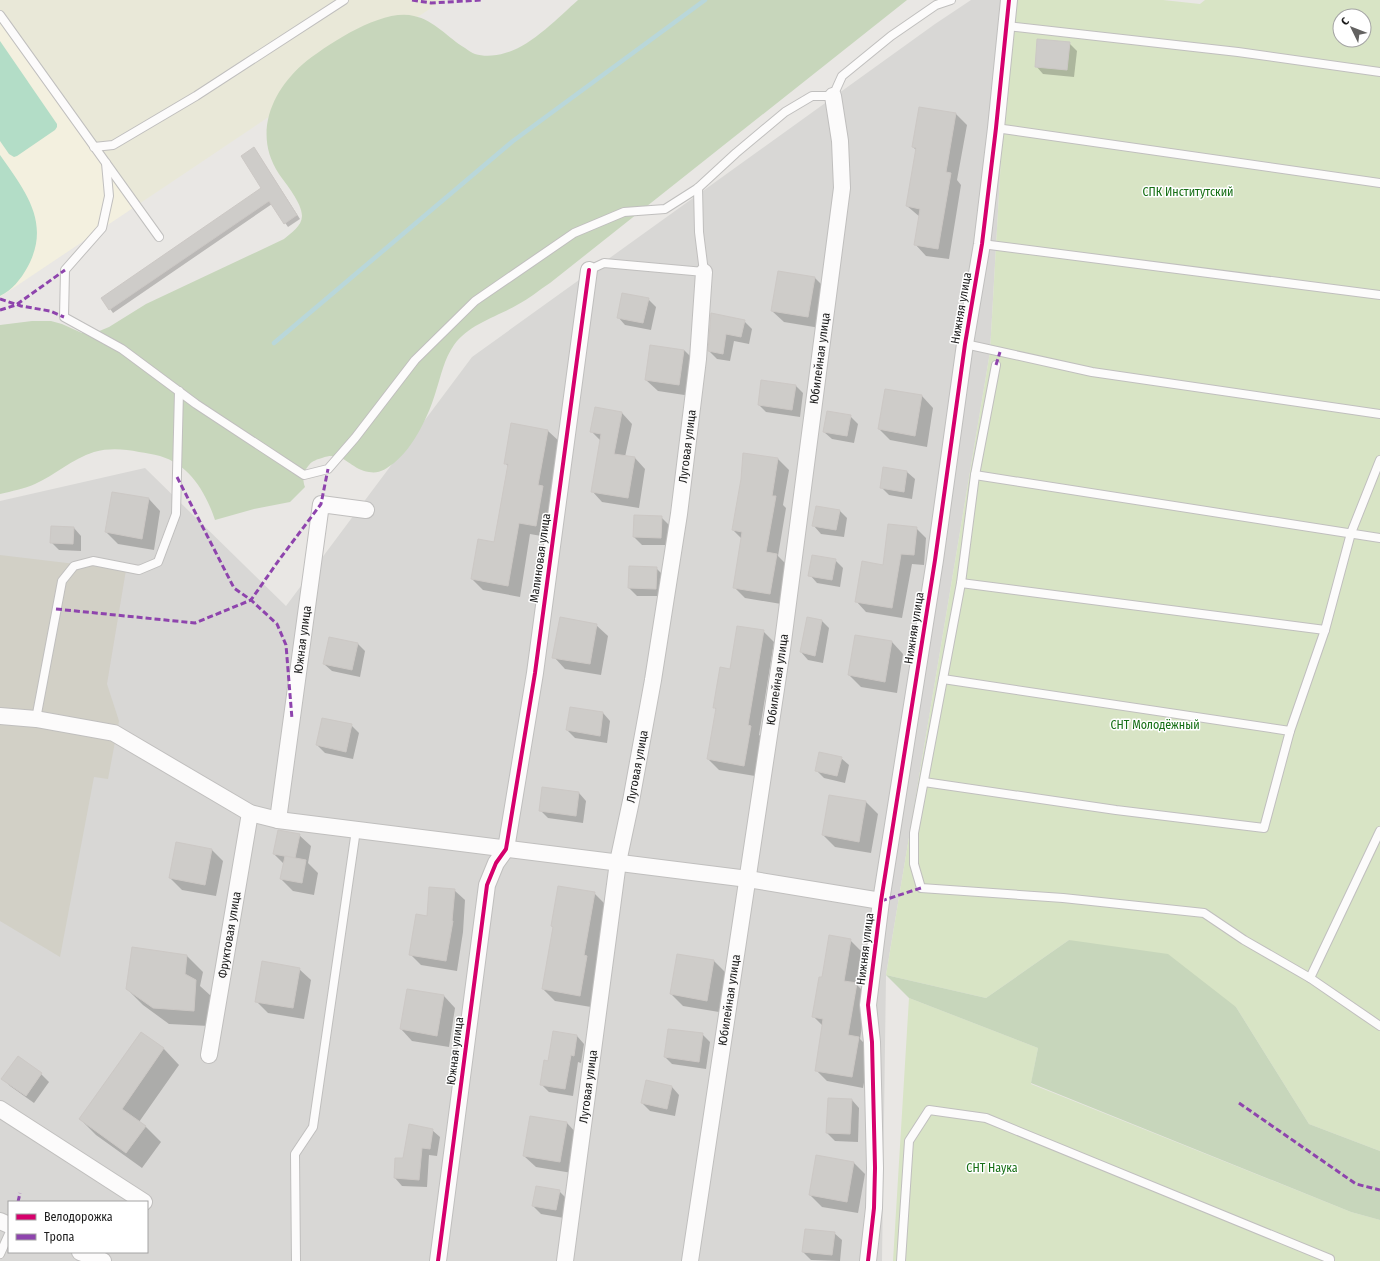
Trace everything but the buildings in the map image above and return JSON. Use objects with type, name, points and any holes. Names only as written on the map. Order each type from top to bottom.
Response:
[{"type":"street","name":"Нижняя улица","points":[[868,1261],[874,1208],[875,1168],[872,1042],[868,1005],[881,901],[935,560],[965,344],[982,244],[1009,0]]},
{"type":"street","name":"Юбилейная улица","points":[[690,1261],[782,649],[842,188],[840,141],[833,96]]},
{"type":"street","name":"Малиновая улица","points":[[506,849],[535,673],[589,270]]},
{"type":"street","name":"Луговая улица","points":[[565,1261],[618,862],[631,801],[653,680],[679,514],[698,359],[704,272]]},
{"type":"street","name":"Южная улица","points":[[278,820],[321,504],[366,510]]},
{"type":"street","points":[[0,716],[36,719],[114,733],[250,813],[278,820],[748,879],[881,901]]},
{"type":"street","name":"Фруктовая улица","points":[[209,1056],[250,813]]},
{"type":"street","name":"Южная улица","points":[[438,1261],[487,885],[496,863],[506,849]]},
{"type":"street","points":[[0,1109],[142,1201]]},
{"type":"street","points":[[83,1253],[103,1261]]},
{"type":"lane","points":[[94,147],[113,145],[196,96],[344,0]]},
{"type":"lane","points":[[106,163],[109,196],[102,228],[65,270],[64,317],[122,349],[209,412],[304,475],[328,469],[415,360],[475,301],[574,233],[624,212],[665,210],[698,188],[736,153],[785,112],[812,96],[833,96],[842,76],[890,36],[936,5],[952,0]]},
{"type":"lane","points":[[0,16],[159,237]]},
{"type":"lane","points":[[1007,26],[1238,52],[1380,72]]},
{"type":"lane","points":[[996,128],[1380,183]]},
{"type":"lane","points":[[589,270],[604,262],[704,272],[699,232],[698,188]]},
{"type":"lane","points":[[982,244],[1380,295]]},
{"type":"lane","points":[[965,344],[1092,372],[1380,414]]},
{"type":"lane","points":[[996,365],[975,476],[962,583],[914,833],[914,864],[921,888],[1062,898],[1204,913],[1244,940],[1310,978],[1380,1026]]},
{"type":"lane","points":[[36,719],[62,581],[74,566],[93,561],[139,570],[158,562],[176,514],[179,391]]},
{"type":"lane","points":[[924,782],[1116,810],[1264,828],[1290,731],[1325,630],[1351,533],[1380,460]]},
{"type":"lane","points":[[975,476],[1380,538]]},
{"type":"lane","points":[[962,583],[1325,630]]},
{"type":"lane","points":[[943,679],[1290,731]]},
{"type":"lane","points":[[296,1261],[295,1154],[313,1127],[356,830]]},
{"type":"lane","points":[[1310,978],[1380,831]]},
{"type":"lane","points":[[902,1261],[909,1141],[929,1110],[986,1118],[1330,1259],[1330,1261]]},
{"type":"lane","points":[[0,1254],[8,1236]]},
{"type":"shaded area","points":[[0,0],[443,0],[136,206],[0,19]]},
{"type":"shaded area","points":[[971,0],[1010,0],[990,352],[886,975],[882,1261],[0,1261],[0,501],[145,468],[286,606],[472,357],[935,24]]},
{"type":"shaded area","points":[[0,19],[136,206],[0,297]]},
{"type":"shaded area","points":[[0,555],[126,570],[107,684],[119,721],[108,779],[94,777],[60,957],[0,921]]},
{"type":"green space","points":[[578,0],[907,0],[550,283],[521,303],[483,322],[460,338],[448,356],[433,400],[420,430],[401,456],[385,469],[379,472],[369,472],[357,468],[342,458],[330,456],[320,458],[312,462],[305,470],[305,487],[290,502],[254,509],[215,520],[202,490],[180,466],[171,460],[160,456],[128,450],[111,449],[94,452],[78,459],[35,484],[22,489],[0,494],[0,325],[32,321],[51,321],[82,333],[97,332],[109,327],[146,304],[284,239],[293,232],[302,220],[301,211],[297,200],[279,174],[271,159],[267,144],[267,129],[269,115],[274,101],[292,75],[303,64],[326,47],[371,22],[387,17],[401,15],[414,16],[428,21],[475,54],[486,56],[501,54],[515,50],[534,38]]},
{"type":"green space","name":"СНТ Молодёжный","points":[[1010,0],[1163,0],[1200,4],[1205,0],[1380,0],[1380,1151],[1309,1124],[1236,1007],[1069,940],[986,998],[886,975],[990,352]]},
{"type":"green space","points":[[0,41],[57,124],[55,130],[14,157],[9,154],[0,141]]},
{"type":"green space","points":[[0,155],[26,195],[32,208],[36,222],[37,236],[34,252],[25,272],[12,287],[0,296]]},
{"type":"green space","points":[[1069,940],[1168,954],[1236,1007],[1309,1124],[1380,1151],[1380,1220],[1351,1212],[1031,1083],[1038,1048],[909,998],[886,975],[986,998]]},
{"type":"green space","name":"СНТ Наука","points":[[909,998],[1038,1048],[1031,1084],[1351,1212],[1380,1220],[1380,1261],[893,1261]]},
{"type":"waterway","points":[[274,343],[513,141],[705,0]]},
{"type":"marked path","points":[[412,0],[431,3],[481,0]]},
{"type":"marked path","points":[[0,310],[16,305],[65,270]]},
{"type":"marked path","points":[[0,299],[21,306],[50,311],[64,317]]},
{"type":"marked path","points":[[996,365],[1000,352]]},
{"type":"marked path","points":[[56,609],[195,623],[251,600],[321,504],[328,469]]},
{"type":"marked path","points":[[177,477],[234,588],[251,600],[277,624],[286,645],[292,719]]},
{"type":"marked path","points":[[881,901],[921,888]]},
{"type":"marked path","points":[[1239,1103],[1356,1184],[1380,1190]]},
{"type":"marked path","points":[[18,1201],[20,1193]]},
{"type":"cycle path","points":[[868,1261],[874,1208],[875,1168],[872,1042],[868,1005],[881,901],[935,560],[965,344],[982,244],[1009,0]]},
{"type":"cycle path","points":[[438,1261],[487,885],[496,863],[506,849],[535,673],[589,270]]},
{"type":"park label","name":"СПК Институтский","points":[[1188,192]]}]
